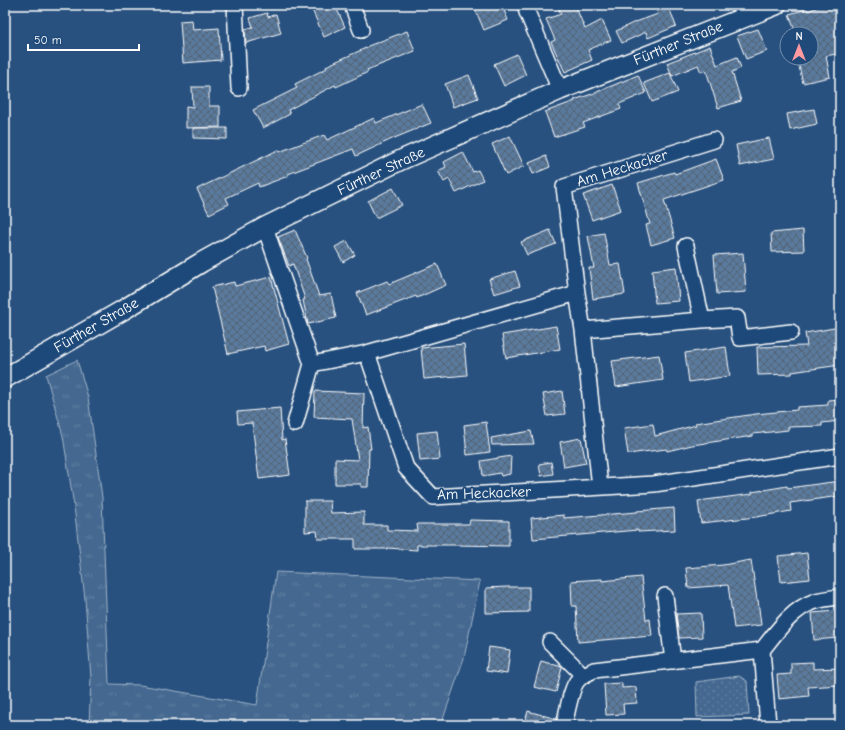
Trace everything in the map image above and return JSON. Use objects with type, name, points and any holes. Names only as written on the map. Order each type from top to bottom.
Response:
[{"type":"street","points":[[235,5],[239,88]]},
{"type":"street","points":[[352,5],[361,30]]},
{"type":"street","points":[[525,5],[560,90]]},
{"type":"street","name":"Fürther Straße","points":[[5,378],[123,310],[202,262],[265,227],[401,160],[560,90],[776,5]]},
{"type":"street","name":"Am Heckacker","points":[[600,487],[583,330],[564,187],[714,140]]},
{"type":"street","points":[[265,227],[312,364],[295,424]]},
{"type":"street","points":[[686,246],[702,320]]},
{"type":"street","points":[[312,364],[367,353],[577,293]]},
{"type":"street","points":[[583,330],[737,318],[740,338],[791,332]]},
{"type":"street","name":"Am Heckacker","points":[[367,353],[406,468],[433,497],[654,484],[840,456]]},
{"type":"street","points":[[665,596],[673,661]]},
{"type":"street","points":[[564,725],[572,690],[577,680],[594,670],[762,650],[790,617],[802,607],[813,602],[840,597]]},
{"type":"street","points":[[550,642],[584,675]]},
{"type":"street","points":[[762,650],[768,725]]},
{"type":"green space","points":[[77,360],[88,397],[102,497],[109,684],[140,685],[257,705],[276,572],[480,581],[464,658],[441,725],[89,725],[91,678],[85,599],[74,506],[63,436],[46,375]]},
{"type":"green space","points":[[739,676],[747,681],[749,715],[697,717],[696,682]]},
{"type":"building","points":[[310,5],[335,5],[345,27],[324,37]]},
{"type":"building","points":[[485,5],[502,5],[508,20],[484,30],[475,9]]},
{"type":"building","points":[[557,5],[575,5],[585,29],[602,20],[611,40],[588,50],[592,60],[565,72],[551,42],[555,40],[546,19],[561,14]]},
{"type":"building","points":[[667,5],[676,26],[648,38],[646,32],[622,43],[616,31],[658,14],[656,9]]},
{"type":"building","points":[[823,5],[840,5],[840,53],[826,56],[830,77],[803,83],[799,66],[819,66],[819,26],[793,26],[789,14],[807,9],[808,11]]},
{"type":"building","points":[[267,13],[268,17],[276,14],[281,33],[246,43],[245,29],[253,27],[250,18]]},
{"type":"building","points":[[192,20],[193,30],[219,28],[221,60],[183,63],[180,21]]},
{"type":"building","points":[[758,29],[767,51],[746,59],[737,36]]},
{"type":"building","points":[[407,31],[415,51],[367,70],[368,72],[336,87],[335,85],[288,110],[290,114],[263,128],[253,110],[297,88],[295,84],[327,68],[326,66],[368,46]]},
{"type":"building","points":[[710,46],[717,65],[737,57],[741,68],[732,72],[741,101],[718,108],[706,70],[701,72],[698,65],[672,76],[667,63]]},
{"type":"building","points":[[517,54],[526,75],[504,86],[494,64]]},
{"type":"building","points":[[670,73],[678,92],[652,102],[644,83]]},
{"type":"building","points":[[469,75],[478,98],[453,107],[445,84]]},
{"type":"building","points":[[638,75],[646,93],[619,104],[621,109],[583,123],[585,127],[554,137],[545,112]]},
{"type":"building","points":[[192,87],[209,87],[209,106],[220,106],[220,127],[186,128],[186,106],[193,107]]},
{"type":"building","points":[[422,104],[431,123],[356,156],[353,149],[259,187],[258,183],[226,198],[229,204],[209,214],[197,189],[278,150],[279,152],[324,135],[327,140],[374,118],[376,123]]},
{"type":"building","points":[[814,109],[817,124],[790,130],[787,114]]},
{"type":"building","points":[[193,128],[227,128],[227,139],[193,138]]},
{"type":"building","points":[[510,136],[524,166],[506,175],[492,144]]},
{"type":"building","points":[[769,138],[774,159],[740,166],[736,145]]},
{"type":"building","points":[[463,152],[473,172],[478,170],[483,180],[456,193],[449,179],[444,182],[438,171],[446,167],[444,162]]},
{"type":"building","points":[[546,156],[550,167],[533,174],[529,163]]},
{"type":"building","points":[[716,159],[724,180],[664,200],[675,238],[651,245],[646,225],[650,224],[638,183],[674,172],[675,174]]},
{"type":"building","points":[[612,185],[621,210],[592,220],[583,195]]},
{"type":"building","points":[[393,188],[402,205],[376,218],[368,201]]},
{"type":"building","points":[[295,230],[307,258],[306,259],[319,296],[331,294],[336,318],[308,324],[303,300],[305,299],[293,264],[289,266],[278,237]]},
{"type":"building","points":[[550,230],[556,244],[527,255],[521,242]]},
{"type":"building","points":[[803,230],[804,251],[772,252],[771,233]]},
{"type":"building","points":[[604,233],[610,265],[620,264],[625,294],[593,299],[589,268],[594,268],[588,236]]},
{"type":"building","points":[[347,241],[355,255],[343,262],[335,247]]},
{"type":"building","points":[[743,253],[746,292],[717,294],[714,255]]},
{"type":"building","points":[[437,264],[446,285],[417,298],[416,296],[366,315],[357,293],[387,281],[389,284]]},
{"type":"building","points":[[676,267],[679,301],[655,303],[652,270]]},
{"type":"building","points":[[515,271],[520,286],[494,294],[489,279]]},
{"type":"building","points":[[271,277],[289,344],[265,351],[264,346],[228,354],[212,287],[234,282],[235,286]]},
{"type":"building","points":[[556,326],[560,349],[506,358],[502,335]]},
{"type":"building","points":[[840,327],[840,365],[792,372],[792,374],[758,375],[757,347],[807,346],[805,333]]},
{"type":"building","points":[[464,344],[467,375],[424,379],[421,348]]},
{"type":"building","points":[[726,347],[730,376],[689,382],[685,353]]},
{"type":"building","points":[[659,355],[663,380],[616,387],[612,361]]},
{"type":"building","points":[[315,391],[364,393],[363,428],[368,427],[371,449],[369,449],[368,487],[361,487],[361,484],[335,484],[335,459],[358,460],[352,419],[314,417]]},
{"type":"building","points":[[562,391],[565,414],[547,416],[543,394]]},
{"type":"building","points":[[840,399],[840,421],[822,423],[822,426],[788,427],[788,430],[753,434],[753,436],[692,445],[667,451],[666,449],[628,454],[624,428],[653,424],[655,436],[696,425],[695,423],[756,414],[797,410],[797,407],[828,405],[828,400]]},
{"type":"building","points":[[280,408],[282,440],[285,439],[290,475],[259,479],[252,423],[238,424],[237,412]]},
{"type":"building","points":[[486,422],[490,452],[467,455],[464,425]]},
{"type":"building","points":[[437,431],[440,459],[420,461],[417,433]]},
{"type":"building","points":[[531,431],[534,444],[492,445],[491,438]]},
{"type":"building","points":[[581,438],[586,463],[564,467],[560,442]]},
{"type":"building","points":[[511,456],[510,474],[501,476],[500,473],[483,476],[481,461]]},
{"type":"building","points":[[551,462],[553,474],[541,476],[539,464]]},
{"type":"building","points":[[840,481],[840,496],[790,503],[791,511],[756,517],[701,523],[698,501],[752,494],[752,492],[787,486],[788,488]]},
{"type":"building","points":[[305,501],[330,501],[331,513],[364,512],[364,525],[387,525],[387,530],[418,531],[417,524],[469,524],[470,520],[509,521],[509,546],[417,545],[417,550],[387,548],[355,549],[355,539],[318,539],[317,531],[305,532]]},
{"type":"building","points":[[674,508],[675,530],[638,532],[638,530],[533,539],[531,518],[564,515],[564,518]]},
{"type":"building","points":[[807,553],[810,579],[781,582],[778,556]]},
{"type":"building","points":[[751,560],[761,625],[734,628],[728,585],[688,588],[686,568],[723,565]]},
{"type":"building","points":[[641,577],[646,620],[650,619],[652,636],[578,642],[576,606],[572,606],[571,581],[602,579],[602,581]]},
{"type":"building","points":[[529,587],[529,612],[486,613],[486,588]]},
{"type":"building","points":[[836,611],[838,638],[814,640],[812,613]]},
{"type":"building","points":[[701,613],[702,637],[679,638],[676,614]]},
{"type":"building","points":[[489,647],[510,650],[507,674],[486,671]]},
{"type":"building","points":[[541,661],[562,667],[556,692],[534,687]]},
{"type":"building","points":[[813,662],[813,669],[840,668],[840,685],[808,687],[809,696],[779,699],[777,675],[791,674],[791,663]]},
{"type":"building","points":[[622,683],[622,688],[636,687],[637,703],[623,704],[624,714],[606,715],[604,684]]},
{"type":"building","points":[[528,711],[556,719],[555,725],[524,725]]}]
